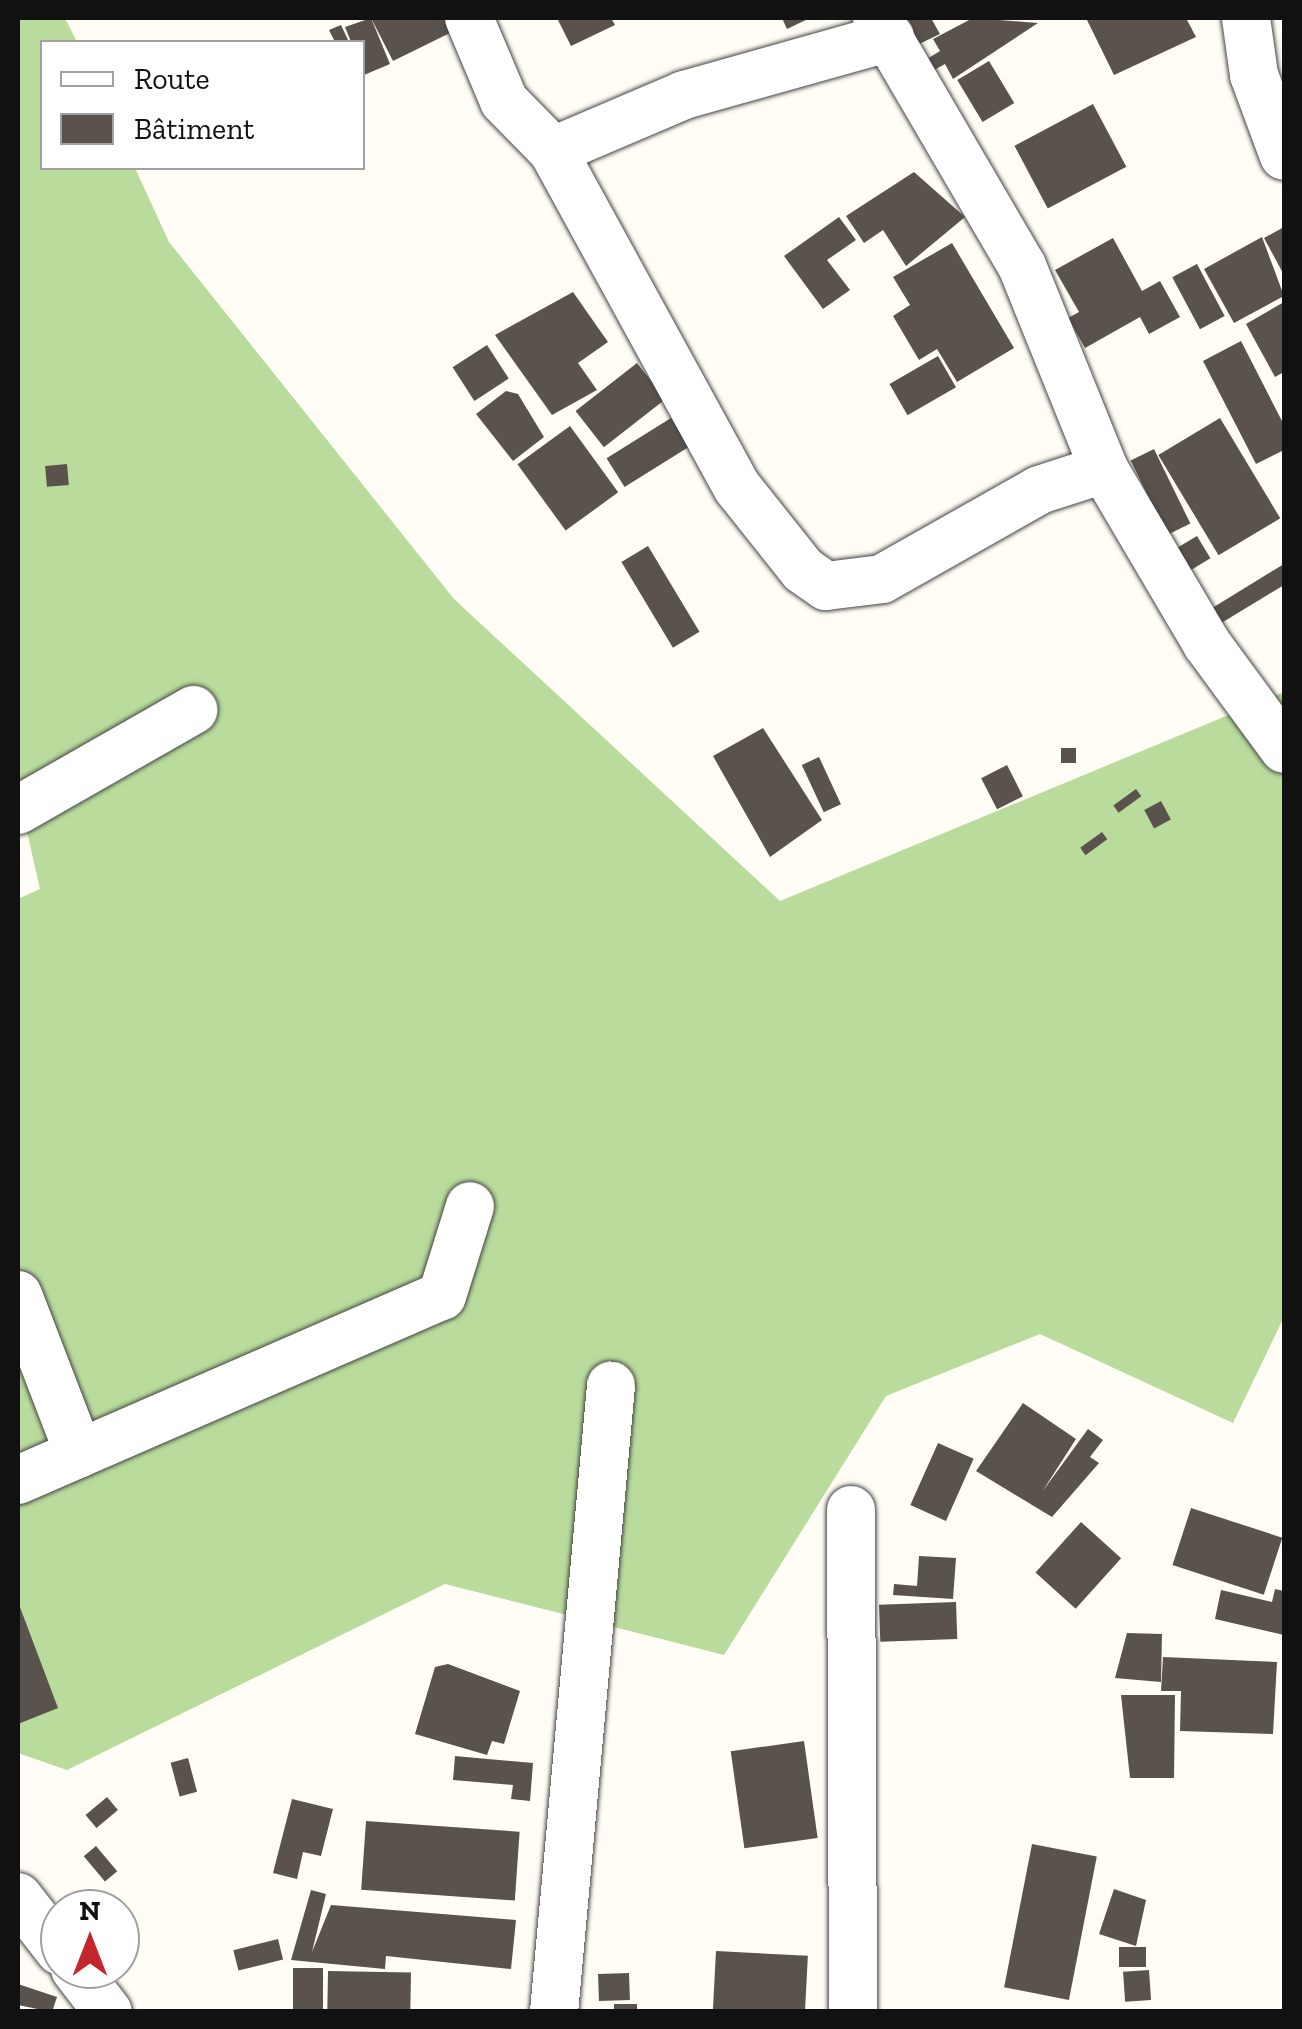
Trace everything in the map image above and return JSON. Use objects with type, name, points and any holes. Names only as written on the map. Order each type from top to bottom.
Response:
[{"type":"street","points":[[469,18],[504,101],[553,151],[737,487],[772,537],[826,586],[882,578],[1039,490],[1104,469]]},
{"type":"street","points":[[1246,18],[1254,75],[1284,156]]},
{"type":"street","points":[[553,151],[684,95],[884,27],[1022,266],[1104,469],[1207,644],[1284,749]]},
{"type":"street","points":[[18,810],[193,710]]},
{"type":"street","points":[[18,1480],[442,1296],[470,1206]]},
{"type":"street","points":[[18,1294],[79,1454]]},
{"type":"street","points":[[554,2012],[611,1386]]},
{"type":"street","points":[[851,1510],[853,2012]]},
{"type":"street","points":[[18,1897],[40,1925]]},
{"type":"street","points":[[90,1989],[108,2012]]},
{"type":"green space","points":[[18,18],[65,18],[76,40],[40,40],[40,170],[136,170],[169,242],[454,599],[780,901],[1284,692],[1284,1317],[1233,1423],[1040,1334],[886,1396],[724,1655],[445,1584],[67,1770],[18,1753],[18,899],[40,889],[18,792]]},
{"type":"building","points":[[371,18],[450,18],[456,30],[393,61]]},
{"type":"building","points":[[371,18],[390,64],[365,75],[365,40],[350,40],[345,27]]},
{"type":"building","points":[[557,18],[611,18],[615,25],[571,46]]},
{"type":"building","points":[[782,18],[810,18],[787,29]]},
{"type":"building","points":[[901,18],[931,18],[940,34],[915,46]]},
{"type":"building","points":[[973,18],[1038,23],[953,79],[945,64],[929,73],[922,62],[940,51],[933,39]]},
{"type":"building","points":[[1086,18],[1186,18],[1196,37],[1114,75]]},
{"type":"building","points":[[341,25],[348,40],[334,40],[329,30]]},
{"type":"building","points":[[989,61],[1014,103],[983,122],[957,80]]},
{"type":"building","points":[[1093,104],[1126,167],[1048,208],[1014,146]]},
{"type":"building","points":[[914,172],[965,217],[906,266],[883,230],[864,243],[846,216]]},
{"type":"building","points":[[839,217],[856,240],[827,260],[850,290],[823,309],[784,256]]},
{"type":"building","points":[[1284,227],[1284,275],[1264,238]]},
{"type":"building","points":[[1262,237],[1284,296],[1234,323],[1204,269]]},
{"type":"building","points":[[1113,238],[1142,291],[1160,281],[1180,317],[1149,334],[1140,317],[1085,348],[1068,318],[1079,312],[1055,270]]},
{"type":"building","points":[[952,243],[1014,348],[957,382],[937,349],[919,360],[893,316],[910,305],[893,277]]},
{"type":"building","points":[[1197,264],[1225,316],[1200,329],[1172,277]]},
{"type":"building","points":[[573,292],[608,342],[578,363],[597,390],[552,415],[495,335]]},
{"type":"building","points":[[1284,302],[1284,372],[1275,377],[1246,324]]},
{"type":"building","points":[[1241,341],[1284,425],[1284,450],[1256,464],[1203,361]]},
{"type":"building","points":[[487,345],[509,379],[474,401],[453,367]]},
{"type":"building","points":[[938,356],[956,387],[908,415],[890,384]]},
{"type":"building","points":[[637,363],[665,399],[604,447],[576,411]]},
{"type":"building","points":[[506,391],[518,394],[544,437],[513,461],[476,414]]},
{"type":"building","points":[[671,418],[689,447],[625,487],[607,458]]},
{"type":"building","points":[[1220,418],[1280,518],[1219,555],[1158,455]]},
{"type":"building","points":[[570,426],[618,492],[566,531],[517,464]]},
{"type":"building","points":[[1154,449],[1190,524],[1167,535],[1131,460]]},
{"type":"building","points":[[67,464],[69,485],[47,487],[45,466]]},
{"type":"building","points":[[1197,536],[1210,558],[1190,571],[1176,548]]},
{"type":"building","points":[[648,546],[700,632],[673,648],[621,562]]},
{"type":"building","points":[[1284,564],[1284,585],[1218,625],[1209,610]]},
{"type":"building","points":[[763,728],[822,820],[770,857],[713,756]]},
{"type":"building","points":[[1061,748],[1076,748],[1076,763],[1061,763]]},
{"type":"building","points":[[819,757],[841,804],[824,812],[802,765]]},
{"type":"building","points":[[1007,765],[1023,796],[997,809],[981,778]]},
{"type":"building","points":[[1136,789],[1141,796],[1119,813],[1113,805]]},
{"type":"building","points":[[1161,801],[1171,820],[1154,828],[1144,810]]},
{"type":"building","points":[[1102,832],[1107,839],[1085,855],[1080,848]]},
{"type":"building","points":[[1023,1403],[1076,1439],[1042,1492],[1088,1429],[1103,1440],[1090,1457],[1099,1463],[1052,1517],[976,1471]]},
{"type":"building","points":[[938,1443],[974,1459],[946,1521],[910,1505]]},
{"type":"building","points":[[1191,1508],[1282,1538],[1264,1595],[1172,1565]]},
{"type":"building","points":[[1081,1522],[1121,1558],[1076,1609],[1035,1573]]},
{"type":"building","points":[[919,1556],[956,1558],[953,1599],[893,1595],[894,1584],[917,1586]]},
{"type":"building","points":[[1275,1589],[1284,1591],[1284,1635],[1215,1619],[1221,1590],[1272,1602]]},
{"type":"building","points":[[18,1602],[58,1708],[18,1724]]},
{"type":"building","points":[[956,1602],[957,1639],[880,1642],[879,1605]]},
{"type":"building","points":[[1127,1633],[1162,1634],[1161,1682],[1115,1678]]},
{"type":"building","points":[[1163,1657],[1277,1662],[1273,1734],[1180,1731],[1181,1691],[1161,1691]]},
{"type":"building","points":[[448,1664],[520,1691],[504,1744],[492,1741],[487,1755],[415,1734],[435,1667]]},
{"type":"building","points":[[1121,1695],[1175,1695],[1174,1778],[1130,1778]]},
{"type":"building","points":[[804,1741],[818,1838],[744,1848],[731,1751]]},
{"type":"building","points":[[455,1756],[533,1763],[530,1801],[511,1799],[513,1785],[453,1780]]},
{"type":"building","points":[[188,1758],[197,1792],[180,1796],[171,1763]]},
{"type":"building","points":[[107,1797],[118,1810],[96,1828],[86,1815]]},
{"type":"building","points":[[292,1799],[333,1809],[321,1856],[303,1852],[297,1879],[273,1873]]},
{"type":"building","points":[[366,1821],[520,1832],[515,1901],[361,1890]]},
{"type":"building","points":[[1032,1844],[1097,1857],[1069,2000],[1004,1987]]},
{"type":"building","points":[[96,1846],[117,1871],[105,1882],[84,1856]]},
{"type":"building","points":[[1114,1889],[1146,1900],[1136,1946],[1099,1934]]},
{"type":"building","points":[[311,1890],[326,1894],[312,1952],[331,1905],[516,1920],[511,1969],[386,1956],[385,1969],[291,1960]]},
{"type":"building","points":[[278,1939],[283,1959],[238,1971],[233,1950]]},
{"type":"building","points":[[1119,1947],[1146,1947],[1146,1967],[1119,1967]]},
{"type":"building","points":[[716,1951],[808,1956],[805,2012],[713,2012]]},
{"type":"building","points":[[293,1968],[323,1968],[323,2012],[293,2012]]},
{"type":"building","points":[[1149,1970],[1151,2000],[1125,2002],[1123,1972]]},
{"type":"building","points":[[328,1971],[411,1972],[410,2012],[327,2012]]},
{"type":"building","points":[[629,1973],[630,2000],[599,2001],[598,1974]]},
{"type":"building","points":[[18,1984],[57,1997],[52,2012],[18,2005]]},
{"type":"building","points":[[614,2004],[637,2004],[637,2012],[614,2012]]}]
